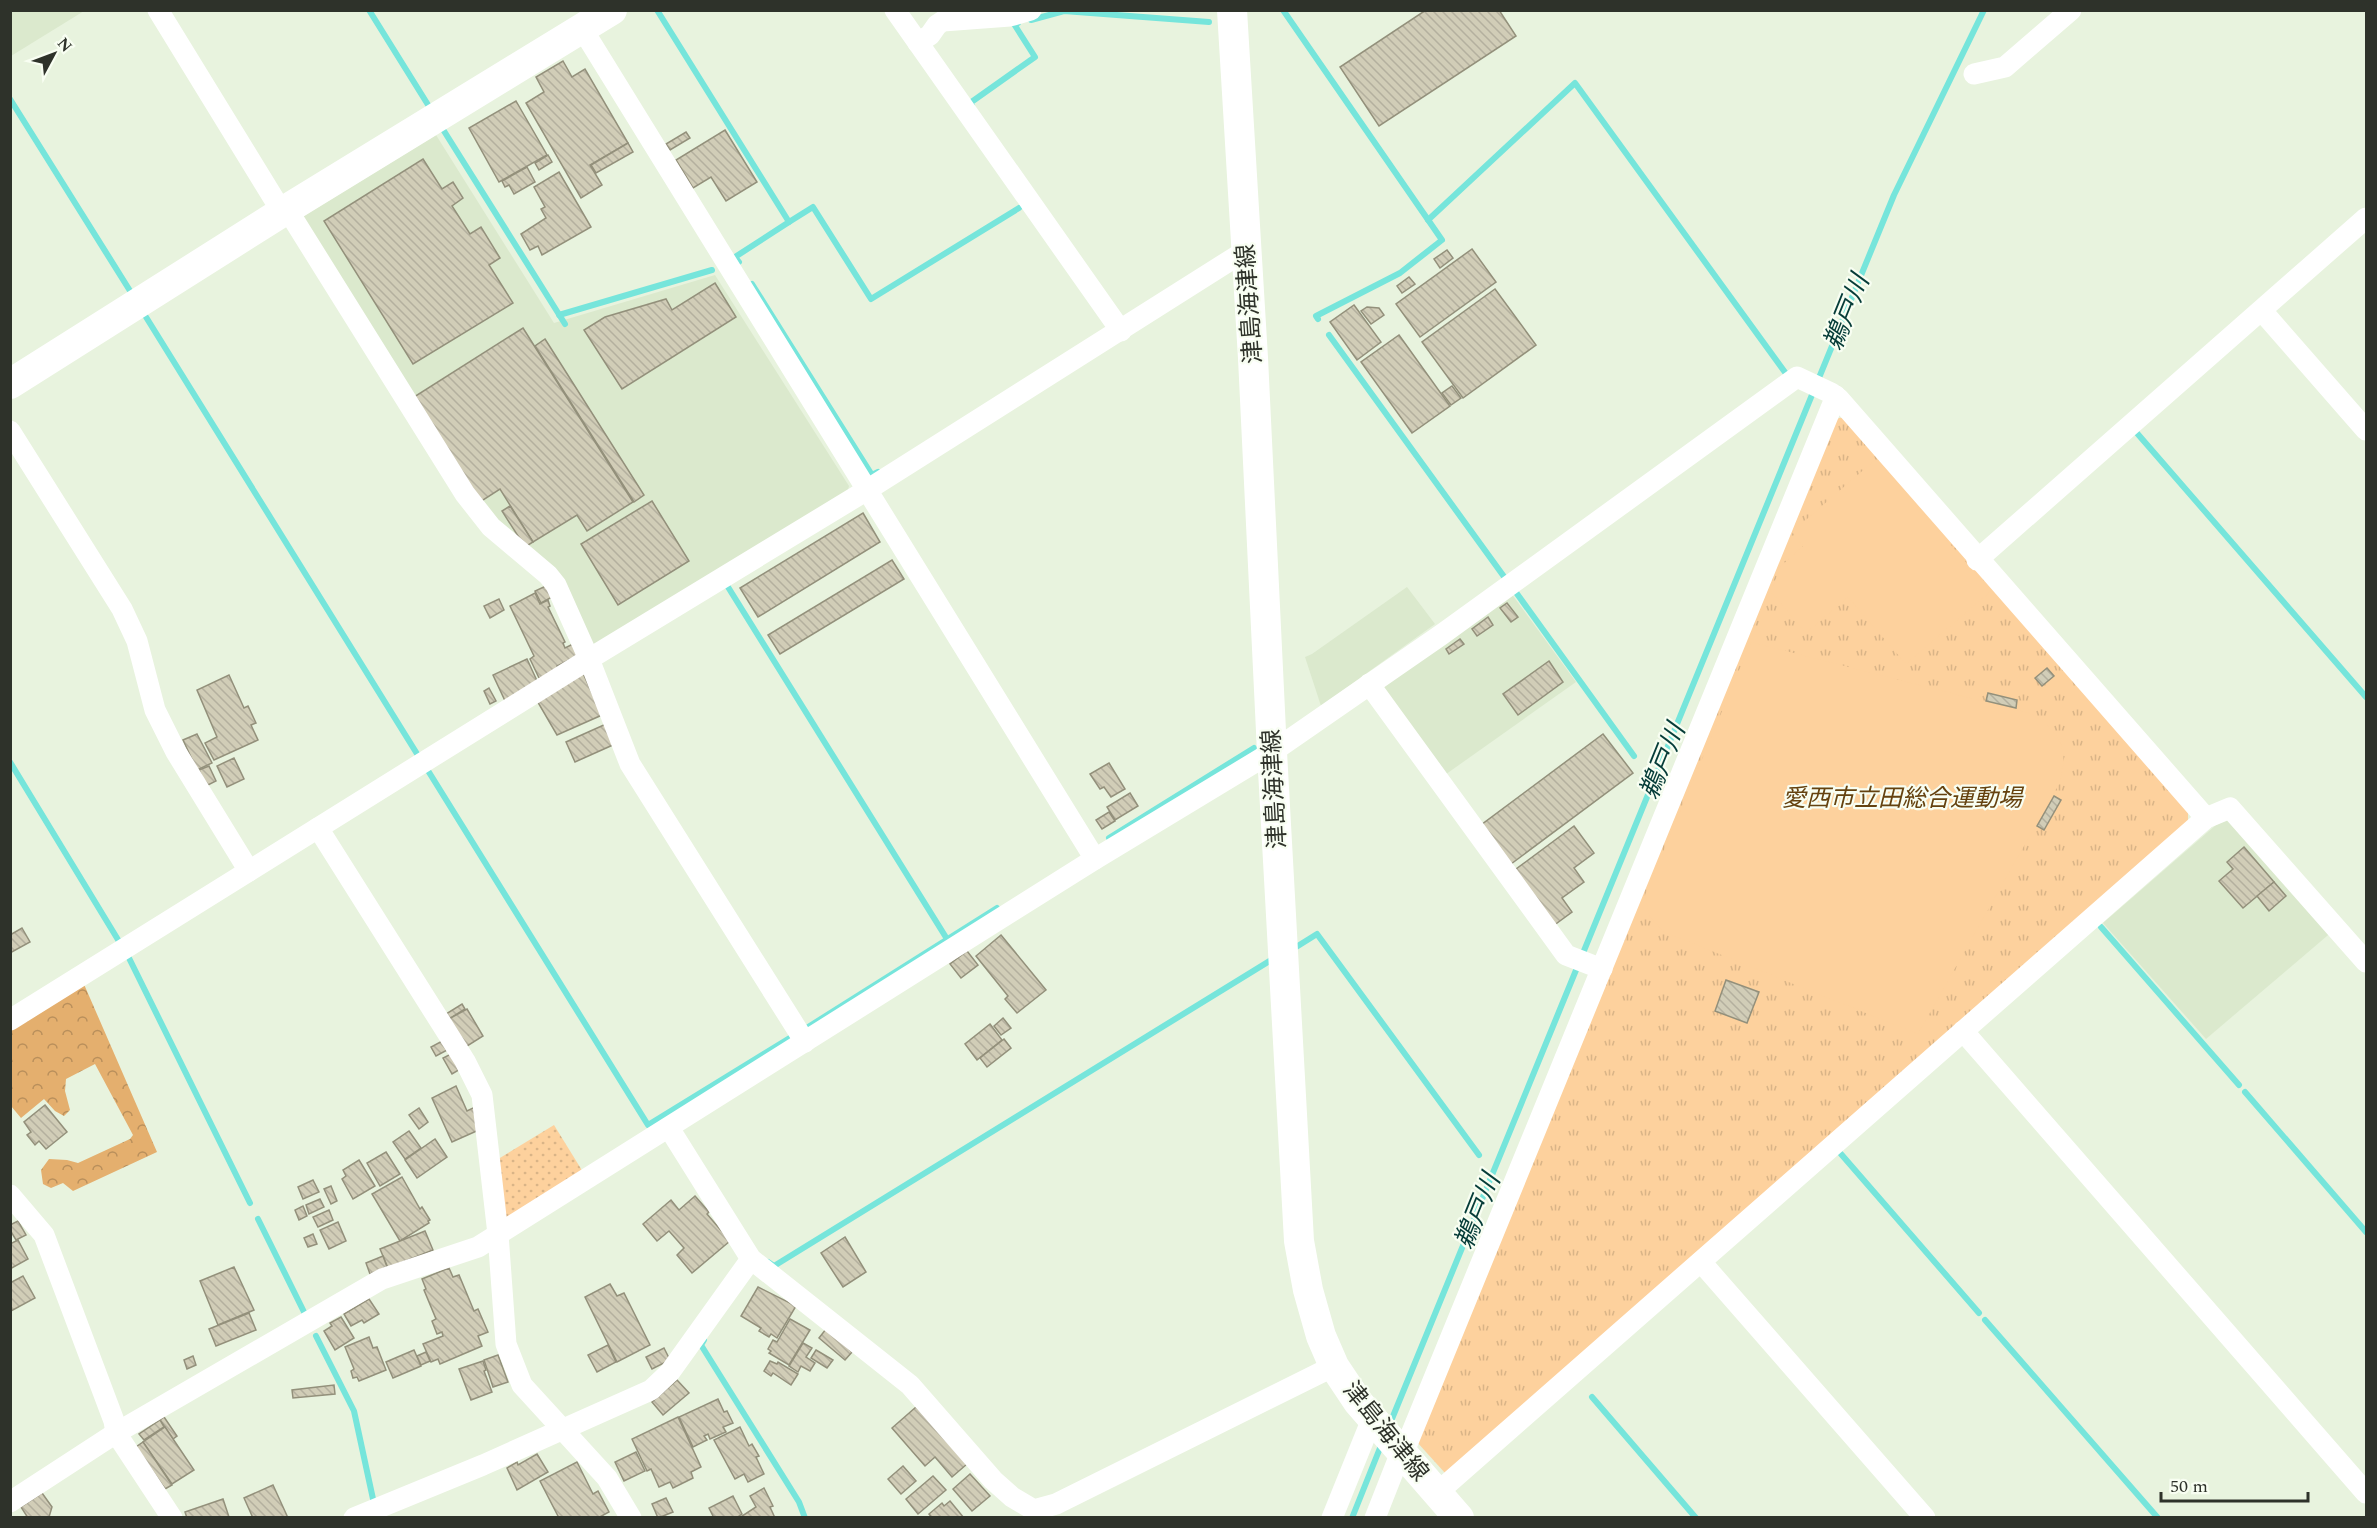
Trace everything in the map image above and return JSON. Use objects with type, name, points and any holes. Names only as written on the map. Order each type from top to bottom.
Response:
[{"type":"main road","points":[[10,384],[583,22],[612,10]]},
{"type":"main road","name":"津島海津線","points":[[1232,10],[1253,358],[1299,1241],[1308,1290],[1321,1336],[1334,1366],[1358,1402],[1459,1518]]},
{"type":"street","points":[[158,10],[465,494],[491,527],[548,575],[556,585],[589,659],[630,764],[805,1042]]},
{"type":"street","points":[[895,10],[1120,331]]},
{"type":"street","points":[[918,43],[930,35],[943,21],[1010,16],[1031,10]]},
{"type":"street","points":[[1974,74],[2005,67],[2071,10]]},
{"type":"street","points":[[583,22],[867,490],[1095,859]]},
{"type":"street","points":[[1977,560],[2367,218]]},
{"type":"street","points":[[10,1020],[589,659],[867,490],[1245,251]]},
{"type":"street","points":[[2262,311],[2367,430]]},
{"type":"street","points":[[10,1502],[116,1433],[382,1280],[478,1247],[1095,859],[1272,752],[1441,635],[1797,377],[1833,394],[2206,818]]},
{"type":"street","points":[[1375,1518],[1833,394]]},
{"type":"street","points":[[10,431],[122,609],[137,641],[155,710],[176,752],[249,871]]},
{"type":"street","points":[[1369,684],[1566,955],[1598,968]]},
{"type":"street","points":[[1437,1493],[2206,818],[2230,808],[2367,962]]},
{"type":"street","points":[[318,828],[476,1079],[482,1095],[498,1234],[506,1344],[522,1385],[607,1478],[631,1518]]},
{"type":"street","points":[[1963,1032],[2367,1493]]},
{"type":"street","points":[[669,1128],[750,1258],[910,1385],[993,1480],[1012,1497],[1034,1510],[1056,1504],[1334,1366]]},
{"type":"street","points":[[10,1195],[44,1235],[114,1421],[116,1433],[172,1518]]},
{"type":"street","points":[[354,1518],[483,1465],[658,1385],[670,1372],[750,1258]]},
{"type":"street","points":[[1701,1262],[1925,1518]]},
{"type":"street","points":[[1332,1518],[1373,1420]]},
{"type":"shaded area","points":[[11,10],[84,10],[84,11],[11,56]]},
{"type":"shaded area","points":[[436,135],[554,323],[715,275],[849,486],[846,497],[591,649],[556,575],[495,525],[299,219]]},
{"type":"shaded area","points":[[1407,587],[1435,624],[1321,706],[1305,657]]},
{"type":"shaded area","points":[[1511,593],[1576,682],[1442,777],[1378,688]]},
{"type":"shaded area","points":[[2229,819],[2334,930],[2206,1039],[2103,923],[2216,825]]},
{"type":"green space","name":"愛西市立田総合運動場","points":[[1847,417],[2188,811],[2188,821],[1445,1473],[1416,1441],[1831,423],[1839,418]]},
{"type":"green space","points":[[1876,459],[1991,591],[1906,664],[1848,597],[1806,633],[1771,592],[1780,567],[1803,546],[1792,532]]},
{"type":"green space","points":[[1751,642],[2029,713],[2049,727],[2060,742],[2063,761],[2059,784],[1918,1034],[1662,931],[1649,915],[1645,895]]},
{"type":"green space","points":[[83,982],[157,1152],[73,1191],[63,1183],[51,1188],[43,1184],[41,1170],[49,1159],[78,1163],[130,1139],[133,1135],[95,1064],[66,1079],[65,1091],[70,1110],[64,1116],[55,1111],[44,1099],[21,1118],[11,1106],[10,1025]]},
{"type":"green space","points":[[554,1125],[583,1172],[501,1221],[495,1161]]},
{"type":"building","points":[[1426,10],[1499,10],[1516,36],[1379,126],[1340,67]]},
{"type":"building","points":[[563,61],[572,77],[585,69],[628,143],[590,165],[602,185],[581,198],[526,103],[544,92],[536,77]]},
{"type":"building","points":[[516,101],[547,155],[499,182],[469,128]]},
{"type":"building","points":[[725,130],[757,182],[726,201],[711,177],[693,188],[676,160]]},
{"type":"building","points":[[686,132],[690,138],[670,150],[666,144]]},
{"type":"building","points":[[628,143],[633,152],[596,173],[591,165]]},
{"type":"building","points":[[548,155],[552,162],[539,170],[535,163]]},
{"type":"building","points":[[423,159],[442,189],[453,182],[463,198],[452,206],[470,234],[481,227],[500,258],[489,265],[513,303],[413,364],[324,221]]},
{"type":"building","points":[[527,167],[535,182],[514,194],[509,185],[505,187],[502,181]]},
{"type":"building","points":[[559,172],[591,227],[542,255],[538,246],[530,250],[521,234],[546,218],[541,209],[545,207],[534,187]]},
{"type":"building","points":[[1472,249],[1496,282],[1420,337],[1396,304]]},
{"type":"building","points":[[1447,250],[1453,258],[1440,268],[1434,259]]},
{"type":"building","points":[[1409,277],[1415,284],[1402,293],[1397,286]]},
{"type":"building","points":[[715,283],[736,317],[622,389],[584,330],[605,317],[666,299],[672,310]]},
{"type":"building","points":[[1495,289],[1536,345],[1463,398],[1422,342]]},
{"type":"building","points":[[1354,305],[1381,342],[1357,360],[1330,322]]},
{"type":"building","points":[[1367,307],[1379,308],[1384,315],[1371,324],[1361,311]]},
{"type":"building","points":[[523,328],[633,502],[587,531],[577,515],[533,542],[500,489],[480,502],[414,397]]},
{"type":"building","points":[[1399,335],[1450,406],[1412,433],[1361,362]]},
{"type":"building","points":[[545,339],[644,495],[634,502],[535,346]]},
{"type":"building","points":[[1452,386],[1461,398],[1451,405],[1442,393]]},
{"type":"building","points":[[652,501],[689,561],[618,605],[581,544]]},
{"type":"building","points":[[510,506],[533,542],[525,547],[502,511]]},
{"type":"building","points":[[863,513],[880,542],[758,617],[740,588]]},
{"type":"building","points":[[892,560],[904,579],[780,654],[768,635]]},
{"type":"building","points":[[548,585],[554,596],[541,603],[535,591]]},
{"type":"building","points":[[535,593],[540,604],[548,600],[550,606],[548,607],[565,642],[563,643],[565,648],[573,644],[578,654],[557,666],[561,674],[539,678],[530,659],[534,656],[510,606]]},
{"type":"building","points":[[499,599],[504,610],[490,618],[484,606]]},
{"type":"building","points":[[1507,603],[1518,617],[1511,622],[1500,608]]},
{"type":"building","points":[[1488,617],[1493,625],[1477,636],[1472,629]]},
{"type":"building","points":[[1460,639],[1464,644],[1449,654],[1446,649]]},
{"type":"building","points":[[527,659],[538,683],[506,703],[493,675]]},
{"type":"building","points":[[1549,661],[1563,682],[1518,715],[1503,694]]},
{"type":"building","points":[[2047,668],[2054,676],[2042,686],[2035,678]]},
{"type":"building","points":[[582,671],[602,715],[557,735],[536,699]]},
{"type":"building","points":[[229,675],[244,708],[248,706],[256,723],[251,725],[258,740],[214,760],[205,743],[217,737],[197,690]]},
{"type":"building","points":[[489,688],[496,701],[490,704],[484,691]]},
{"type":"building","points":[[1988,693],[2017,700],[2016,708],[1986,701]]},
{"type":"building","points":[[606,724],[615,744],[575,762],[566,742]]},
{"type":"building","points":[[197,734],[212,763],[197,770],[183,740]]},
{"type":"building","points":[[1603,734],[1633,773],[1511,864],[1481,825]]},
{"type":"building","points":[[234,758],[244,779],[227,787],[217,766]]},
{"type":"building","points":[[1109,763],[1125,789],[1111,797],[1104,787],[1100,789],[1090,774]]},
{"type":"building","points":[[209,766],[216,781],[206,786],[199,770]]},
{"type":"building","points":[[1130,793],[1138,806],[1115,820],[1107,807]]},
{"type":"building","points":[[2054,796],[2061,800],[2044,830],[2037,826]]},
{"type":"building","points":[[1109,812],[1115,821],[1102,829],[1096,820]]},
{"type":"building","points":[[1574,826],[1594,853],[1574,868],[1584,882],[1562,898],[1572,912],[1553,926],[1512,872]]},
{"type":"building","points":[[2244,847],[2274,882],[2243,908],[2219,881],[2233,869],[2227,862]]},
{"type":"building","points":[[2274,882],[2286,896],[2269,911],[2257,896]]},
{"type":"building","points":[[22,928],[30,942],[10,953],[10,935]]},
{"type":"building","points":[[1001,935],[1046,990],[1017,1013],[1005,999],[1008,996],[976,956]]},
{"type":"building","points":[[967,951],[978,965],[961,978],[950,964]]},
{"type":"building","points":[[1726,980],[1759,992],[1747,1023],[1715,1011]]},
{"type":"building","points":[[462,1004],[465,1009],[449,1019],[446,1014]]},
{"type":"building","points":[[467,1009],[483,1036],[464,1048],[447,1020]]},
{"type":"building","points":[[1003,1018],[1011,1028],[1001,1035],[994,1026]]},
{"type":"building","points":[[990,1024],[1002,1040],[977,1060],[965,1044]]},
{"type":"building","points":[[446,1039],[451,1048],[436,1056],[431,1047]]},
{"type":"building","points":[[1004,1039],[1011,1048],[987,1067],[980,1058]]},
{"type":"building","points":[[453,1053],[462,1068],[452,1074],[443,1058]]},
{"type":"building","points":[[456,1086],[467,1111],[477,1106],[481,1129],[452,1142],[432,1098]]},
{"type":"building","points":[[45,1105],[67,1132],[46,1149],[39,1141],[35,1145],[27,1135],[31,1132],[24,1122]]},
{"type":"building","points":[[419,1108],[428,1122],[419,1129],[409,1115]]},
{"type":"building","points":[[409,1131],[421,1148],[405,1159],[393,1142]]},
{"type":"building","points":[[435,1139],[447,1157],[417,1178],[405,1160]]},
{"type":"building","points":[[386,1152],[400,1174],[380,1186],[367,1163]]},
{"type":"building","points":[[359,1160],[375,1186],[353,1199],[342,1179],[346,1176],[343,1170]]},
{"type":"building","points":[[402,1177],[420,1209],[422,1207],[430,1220],[429,1223],[400,1241],[372,1194]]},
{"type":"building","points":[[313,1180],[319,1192],[303,1199],[298,1187]]},
{"type":"building","points":[[331,1186],[337,1201],[331,1204],[324,1189]]},
{"type":"building","points":[[695,1196],[730,1241],[692,1273],[677,1255],[684,1248],[669,1231],[657,1241],[643,1224],[671,1200],[679,1210]]},
{"type":"building","points":[[320,1199],[324,1207],[309,1214],[306,1205]]},
{"type":"building","points":[[303,1206],[307,1216],[299,1220],[295,1210]]},
{"type":"building","points":[[329,1210],[333,1220],[318,1227],[313,1217]]},
{"type":"building","points":[[18,1221],[26,1235],[16,1240],[10,1230],[10,1225]]},
{"type":"building","points":[[338,1222],[346,1241],[329,1249],[320,1230]]},
{"type":"building","points":[[425,1231],[433,1250],[388,1268],[380,1249]]},
{"type":"building","points":[[313,1234],[317,1244],[308,1247],[304,1238]]},
{"type":"building","points":[[845,1237],[866,1272],[843,1287],[821,1253]]},
{"type":"building","points":[[18,1240],[28,1259],[10,1269],[10,1244]]},
{"type":"building","points":[[383,1256],[387,1267],[370,1274],[366,1263]]},
{"type":"building","points":[[234,1267],[254,1310],[218,1325],[200,1281]]},
{"type":"building","points":[[449,1268],[453,1277],[459,1275],[474,1311],[478,1309],[488,1332],[478,1336],[482,1346],[440,1364],[438,1359],[431,1362],[423,1344],[443,1336],[442,1332],[437,1334],[432,1321],[436,1319],[422,1279]]},
{"type":"building","points":[[23,1276],[35,1298],[11,1311],[10,1283]]},
{"type":"building","points":[[610,1284],[617,1296],[624,1293],[650,1345],[617,1362],[585,1297]]},
{"type":"building","points":[[758,1287],[796,1306],[777,1338],[771,1334],[769,1337],[759,1331],[761,1328],[741,1316]]},
{"type":"building","points":[[369,1299],[379,1314],[364,1323],[362,1320],[351,1326],[344,1314]]},
{"type":"building","points":[[249,1313],[256,1330],[216,1346],[209,1329]]},
{"type":"building","points":[[341,1317],[354,1338],[335,1350],[324,1331],[332,1326],[330,1323]]},
{"type":"building","points":[[790,1319],[810,1330],[789,1365],[769,1353],[771,1351],[768,1349],[773,1340],[777,1342]]},
{"type":"building","points":[[826,1329],[852,1352],[845,1360],[819,1338]]},
{"type":"building","points":[[369,1337],[373,1348],[377,1347],[386,1370],[359,1381],[357,1377],[353,1378],[351,1371],[354,1369],[345,1347]]},
{"type":"building","points":[[803,1343],[812,1348],[806,1357],[815,1363],[810,1371],[801,1366],[798,1372],[789,1366]]},
{"type":"building","points":[[608,1345],[616,1362],[597,1372],[588,1355]]},
{"type":"building","points":[[664,1348],[670,1360],[652,1369],[646,1357]]},
{"type":"building","points":[[414,1350],[421,1366],[393,1378],[386,1362]]},
{"type":"building","points":[[816,1350],[833,1360],[827,1368],[811,1358]]},
{"type":"building","points":[[426,1352],[430,1361],[421,1365],[417,1356]]},
{"type":"building","points":[[498,1355],[508,1382],[493,1387],[484,1360]]},
{"type":"building","points":[[193,1356],[196,1365],[187,1369],[184,1360]]},
{"type":"building","points":[[483,1361],[486,1370],[484,1371],[492,1392],[471,1400],[459,1369]]},
{"type":"building","points":[[770,1361],[777,1364],[778,1362],[798,1374],[791,1385],[773,1373],[771,1376],[764,1371]]},
{"type":"building","points":[[677,1380],[689,1393],[663,1415],[652,1402]]},
{"type":"building","points":[[334,1385],[335,1394],[293,1398],[292,1390]]},
{"type":"building","points":[[718,1399],[724,1412],[727,1411],[733,1423],[723,1427],[726,1432],[710,1439],[708,1434],[704,1436],[707,1440],[693,1447],[679,1417]]},
{"type":"building","points":[[916,1407],[967,1464],[952,1477],[935,1457],[925,1466],[892,1428]]},
{"type":"building","points":[[164,1417],[177,1436],[173,1439],[160,1420]]},
{"type":"building","points":[[678,1417],[701,1467],[691,1472],[693,1478],[673,1488],[670,1482],[659,1487],[651,1469],[647,1471],[632,1439]]},
{"type":"building","points":[[160,1420],[164,1427],[144,1440],[139,1434]]},
{"type":"building","points":[[165,1427],[194,1470],[172,1484],[143,1442]]},
{"type":"building","points":[[740,1427],[749,1446],[752,1444],[759,1456],[756,1457],[764,1474],[748,1482],[744,1474],[735,1479],[714,1440]]},
{"type":"building","points":[[143,1442],[172,1485],[165,1489],[136,1447]]},
{"type":"building","points":[[636,1452],[645,1471],[624,1481],[615,1462]]},
{"type":"building","points":[[537,1454],[548,1472],[517,1490],[507,1468],[517,1462],[518,1465]]},
{"type":"building","points":[[577,1462],[593,1494],[598,1491],[609,1512],[598,1518],[559,1518],[540,1481]]},
{"type":"building","points":[[903,1466],[916,1481],[901,1494],[888,1479]]},
{"type":"building","points":[[970,1474],[990,1496],[972,1511],[953,1489]]},
{"type":"building","points":[[933,1476],[946,1490],[918,1514],[906,1499]]},
{"type":"building","points":[[273,1485],[288,1518],[253,1518],[244,1498]]},
{"type":"building","points":[[764,1488],[773,1506],[770,1507],[775,1518],[739,1518],[756,1507],[750,1496]]},
{"type":"building","points":[[42,1493],[52,1507],[49,1517],[28,1518],[21,1507]]},
{"type":"building","points":[[733,1496],[742,1514],[736,1518],[714,1518],[709,1508]]},
{"type":"building","points":[[666,1498],[673,1512],[658,1518],[652,1504]]},
{"type":"building","points":[[223,1499],[229,1517],[187,1518],[185,1512]]},
{"type":"building","points":[[950,1501],[964,1518],[932,1518],[929,1514],[942,1503],[944,1506]]},
{"type":"waterway","points":[[369,10],[430,108]]},
{"type":"waterway","points":[[657,10],[789,222],[813,207],[871,299],[1019,208]]},
{"type":"waterway","points":[[1283,10],[1442,240],[1400,273],[1316,316],[1318,319]]},
{"type":"waterway","name":"鵜戸川","points":[[1389,1426],[1894,195],[1984,10]]},
{"type":"waterway","points":[[1031,20],[1064,11],[1209,22]]},
{"type":"waterway","points":[[972,106],[970,103],[1035,57],[1014,24],[1018,23]]},
{"type":"waterway","points":[[1428,220],[1575,83],[1787,375]]},
{"type":"waterway","points":[[10,99],[132,294]]},
{"type":"waterway","points":[[444,131],[565,324]]},
{"type":"waterway","points":[[739,262],[735,257],[789,222]]},
{"type":"waterway","points":[[559,315],[712,270]]},
{"type":"waterway","points":[[752,284],[872,475],[878,472]]},
{"type":"waterway","points":[[146,317],[419,757]]},
{"type":"waterway","points":[[1329,335],[1505,578]]},
{"type":"waterway","points":[[2136,432],[2366,697]]},
{"type":"waterway","points":[[728,587],[947,939]]},
{"type":"waterway","points":[[1515,591],[1634,756]]},
{"type":"waterway","points":[[1109,838],[1254,748]]},
{"type":"waterway","points":[[10,762],[120,943]]},
{"type":"waterway","points":[[427,769],[648,1125],[793,1036]]},
{"type":"waterway","points":[[805,1029],[997,908]]},
{"type":"waterway","points":[[2101,927],[2239,1085]]},
{"type":"waterway","points":[[1293,949],[1317,934],[1479,1155]]},
{"type":"waterway","points":[[128,956],[250,1203]]},
{"type":"waterway","points":[[768,1262],[774,1266],[1271,960]]},
{"type":"waterway","points":[[2245,1092],[2366,1232]]},
{"type":"waterway","points":[[1841,1154],[1979,1313]]},
{"type":"waterway","points":[[258,1219],[305,1314]]},
{"type":"waterway","points":[[1985,1320],[2158,1518]]},
{"type":"waterway","points":[[316,1336],[354,1411],[373,1499]]},
{"type":"waterway","points":[[704,1340],[701,1345],[799,1502],[805,1518]]},
{"type":"waterway","points":[[1592,1397],[1696,1518]]},
{"type":"waterway","name":"鵜戸川","points":[[1352,1518],[1382,1443]]}]
